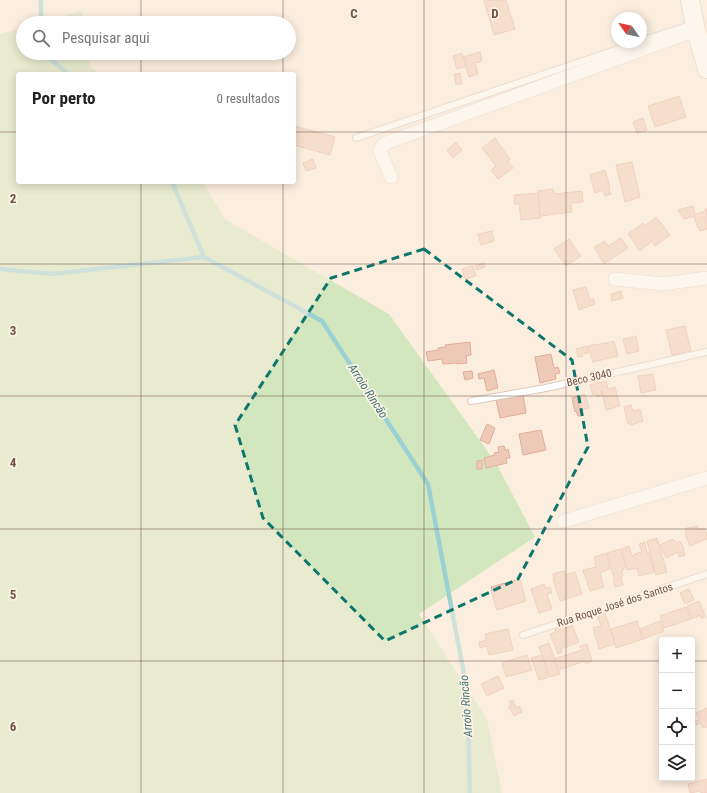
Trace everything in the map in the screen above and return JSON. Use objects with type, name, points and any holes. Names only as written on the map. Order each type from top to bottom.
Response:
[{"type":"main road","points":[[690,0],[695,27],[707,68]]},
{"type":"street","points":[[391,177],[380,151],[382,146],[386,143],[695,27]]},
{"type":"street","points":[[615,279],[663,284],[707,278]]},
{"type":"street","points":[[564,522],[707,478]]},
{"type":"lane","points":[[647,40],[695,27]]},
{"type":"lane","points":[[356,138],[622,48]]},
{"type":"lane","name":"Beco 3040","points":[[471,401],[546,388],[707,352]]},
{"type":"lane","name":"Rua Roque José dos Santos","points":[[523,635],[707,574]]},
{"type":"highlighted area","points":[[424,249],[572,360],[588,447],[518,579],[385,641],[263,518],[235,425],[331,278]]},
{"type":"green space","points":[[82,11],[83,16],[64,16]]},
{"type":"green space","points":[[16,30],[16,60],[89,60],[90,66],[98,72],[16,72],[16,184],[203,184],[226,220],[389,314],[496,463],[535,537],[419,614],[487,719],[502,793],[0,793],[0,34]]},
{"type":"building","points":[[484,0],[506,0],[515,29],[494,35]]},
{"type":"building","points":[[480,52],[482,60],[475,63],[478,74],[469,77],[463,57]]},
{"type":"building","points":[[462,53],[466,66],[457,69],[453,56]]},
{"type":"building","points":[[460,73],[462,84],[456,84],[454,74]]},
{"type":"building","points":[[679,96],[686,117],[655,127],[648,106]]},
{"type":"building","points":[[643,118],[647,130],[637,133],[633,122]]},
{"type":"building","points":[[296,127],[335,137],[330,155],[296,146]]},
{"type":"building","points":[[495,138],[510,159],[508,161],[513,168],[498,179],[491,170],[496,166],[482,148]]},
{"type":"building","points":[[456,142],[462,150],[453,158],[447,150]]},
{"type":"building","points":[[313,159],[316,168],[306,171],[303,163]]},
{"type":"building","points":[[632,162],[640,197],[625,202],[616,165]]},
{"type":"building","points":[[605,170],[611,194],[605,196],[603,190],[595,193],[590,175]]},
{"type":"building","points":[[553,189],[554,194],[582,191],[583,202],[571,203],[572,212],[540,216],[538,191]]},
{"type":"building","points":[[538,193],[540,218],[521,220],[519,204],[515,204],[514,195]]},
{"type":"building","points":[[693,206],[695,214],[706,211],[705,209],[707,209],[707,229],[700,231],[694,216],[684,219],[678,210]]},
{"type":"building","points":[[656,217],[670,235],[655,246],[652,241],[640,251],[628,234],[643,223],[645,226]]},
{"type":"building","points":[[492,231],[494,241],[481,245],[478,234]]},
{"type":"building","points":[[621,238],[628,248],[604,264],[594,247],[605,241],[608,246]]},
{"type":"building","points":[[569,239],[581,256],[566,266],[554,249]]},
{"type":"building","points":[[484,263],[485,267],[477,270],[475,266]]},
{"type":"building","points":[[473,266],[476,276],[465,279],[462,269]]},
{"type":"building","points":[[586,287],[590,300],[593,298],[595,304],[579,310],[573,290]]},
{"type":"building","points":[[621,291],[623,298],[612,301],[611,294]]},
{"type":"building","points":[[685,326],[691,351],[672,355],[666,330]]},
{"type":"building","points":[[636,336],[639,351],[627,354],[623,339]]},
{"type":"building","points":[[614,341],[618,356],[593,362],[588,346]]},
{"type":"building","points":[[470,342],[471,355],[466,356],[467,363],[443,364],[442,359],[428,361],[426,352],[438,350],[438,348],[446,347],[445,345]]},
{"type":"building","points":[[587,346],[589,353],[582,354],[583,356],[578,357],[576,349]]},
{"type":"building","points":[[551,354],[554,368],[558,367],[560,373],[555,374],[556,379],[540,383],[535,357]]},
{"type":"building","points":[[494,370],[498,388],[487,391],[484,378],[479,379],[478,374]]},
{"type":"building","points":[[472,371],[473,378],[465,380],[463,372]]},
{"type":"building","points":[[653,374],[656,390],[641,393],[638,376]]},
{"type":"building","points":[[606,381],[608,389],[615,387],[620,406],[606,410],[602,393],[603,391],[601,392],[602,395],[597,397],[597,394],[593,395],[590,385]]},
{"type":"building","points":[[585,394],[589,408],[580,410],[581,416],[578,416],[576,411],[575,412],[572,398]]},
{"type":"building","points":[[523,395],[526,413],[500,418],[496,400]]},
{"type":"building","points":[[631,405],[633,411],[640,409],[643,421],[631,425],[631,423],[628,424],[624,407]]},
{"type":"building","points":[[487,424],[495,428],[489,444],[480,440]]},
{"type":"building","points":[[541,430],[546,450],[523,455],[519,434]]},
{"type":"building","points":[[504,446],[505,450],[508,449],[510,458],[506,458],[507,463],[486,468],[484,458],[495,455],[494,453],[499,452],[498,447]]},
{"type":"building","points":[[482,460],[482,469],[477,469],[477,461]]},
{"type":"building","points":[[697,526],[699,530],[704,528],[707,534],[707,539],[690,546],[685,534],[685,529]]},
{"type":"building","points":[[657,538],[667,572],[656,575],[647,541]]},
{"type":"building","points":[[673,539],[676,543],[680,541],[685,555],[679,557],[678,552],[666,558],[660,545]]},
{"type":"building","points":[[645,542],[647,553],[649,553],[654,572],[639,576],[637,568],[627,570],[621,549],[629,546],[632,556],[634,556],[634,554],[642,552],[639,544]]},
{"type":"building","points":[[621,549],[626,567],[622,570],[623,576],[621,577],[623,585],[615,587],[607,553]]},
{"type":"building","points":[[606,553],[610,569],[600,573],[604,587],[590,591],[583,570],[596,567],[594,557]]},
{"type":"building","points":[[564,571],[565,575],[575,572],[582,594],[560,601],[553,579],[553,574]]},
{"type":"building","points":[[520,579],[526,601],[497,610],[491,587]]},
{"type":"building","points":[[544,584],[545,588],[550,587],[552,593],[547,594],[552,609],[539,613],[531,589]]},
{"type":"building","points":[[689,589],[694,600],[685,604],[680,593]]},
{"type":"building","points":[[699,601],[705,617],[701,618],[700,615],[692,619],[687,606]]},
{"type":"building","points":[[686,607],[691,619],[664,628],[660,616]]},
{"type":"building","points":[[605,613],[615,644],[599,649],[593,628],[601,626],[597,615]]},
{"type":"building","points":[[637,621],[643,639],[616,648],[611,629]]},
{"type":"building","points":[[660,621],[664,631],[643,639],[640,629]]},
{"type":"building","points":[[564,625],[565,628],[572,625],[579,642],[561,649],[562,652],[558,654],[550,634],[556,632],[555,628]]},
{"type":"building","points":[[508,629],[513,650],[489,655],[487,646],[480,648],[479,642],[486,640],[485,634]]},
{"type":"building","points":[[549,643],[560,674],[549,677],[539,647]]},
{"type":"building","points":[[587,644],[592,661],[586,663],[585,661],[558,670],[554,659],[582,650],[580,646]]},
{"type":"building","points":[[527,655],[532,670],[506,677],[502,663]]},
{"type":"building","points":[[542,655],[548,673],[546,674],[547,678],[539,680],[531,658]]},
{"type":"building","points":[[498,676],[504,688],[487,696],[481,684]]},
{"type":"building","points":[[513,700],[516,708],[519,706],[522,712],[514,716],[509,707],[511,706],[509,702]]},
{"type":"building","points":[[707,708],[707,727],[703,728],[701,723],[696,725],[695,721],[699,720],[696,713]]},
{"type":"building","points":[[707,779],[707,793],[701,793],[700,791],[690,793],[688,784]]},
{"type":"waterway","points":[[41,0],[41,16]]},
{"type":"waterway","points":[[51,60],[66,72]]},
{"type":"waterway","points":[[173,184],[204,257]]},
{"type":"waterway","name":"Arroio Rincão","points":[[0,269],[52,274],[204,257],[322,321],[428,484],[467,690],[470,793]]}]
